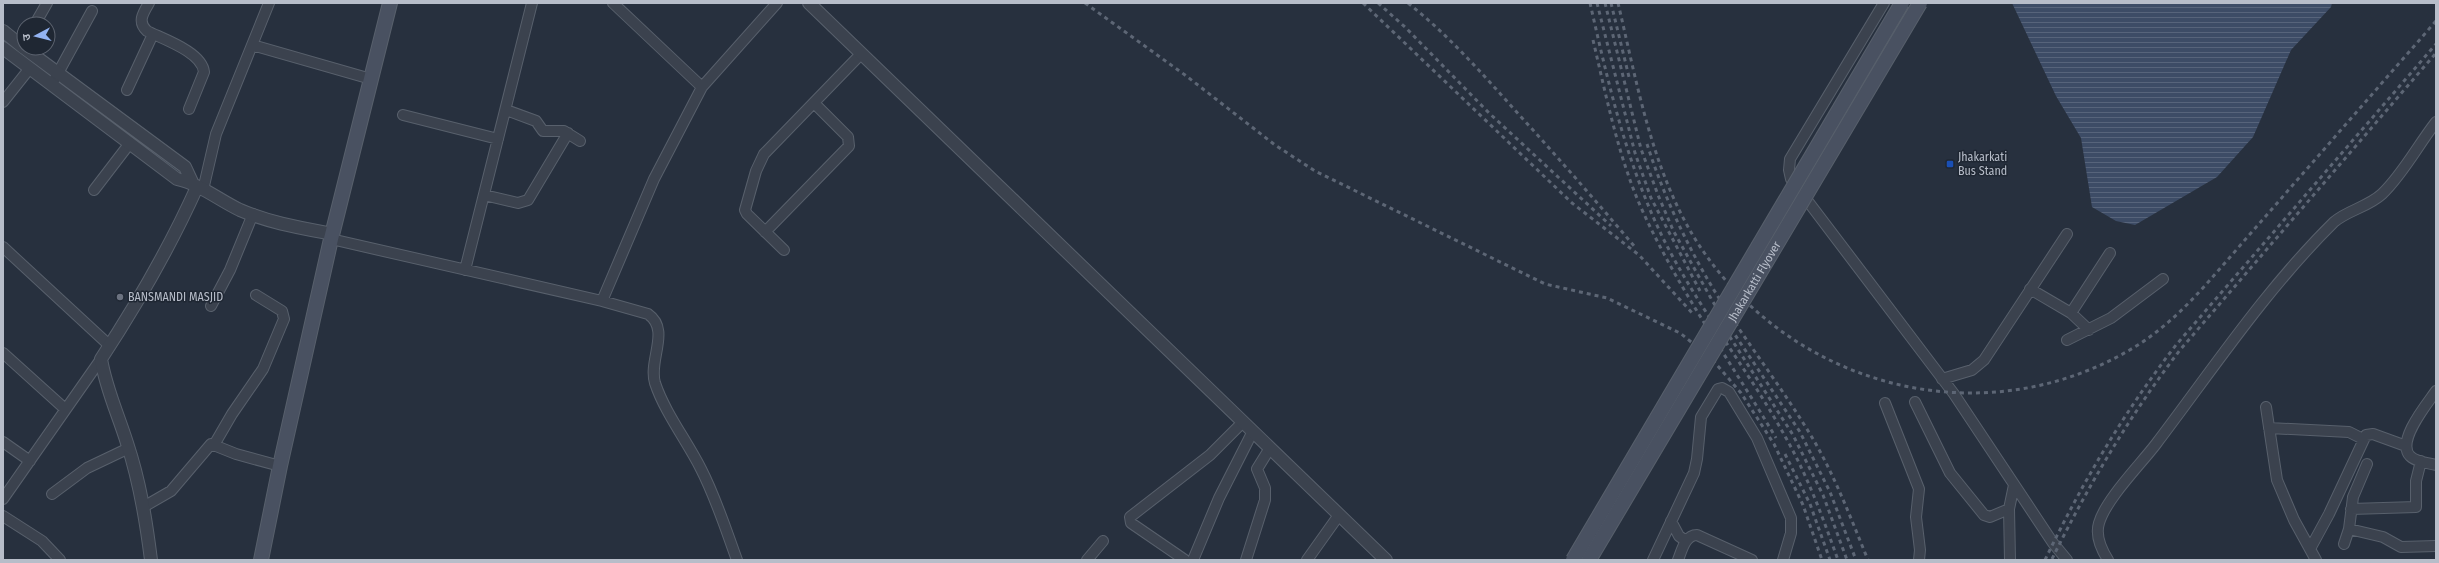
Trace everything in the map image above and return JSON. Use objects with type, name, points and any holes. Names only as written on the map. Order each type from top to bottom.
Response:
[{"type":"main road","points":[[261,560],[280,466],[332,237],[390,3]]},
{"type":"main road","name":"Jhakarkatti Flyover","points":[[1573,560],[1902,3]]},
{"type":"main road","name":"Jhakarkatti Flyover","points":[[1589,560],[1920,3]]},
{"type":"street","points":[[39,16],[46,3]]},
{"type":"street","points":[[148,3],[141,20],[142,26],[196,56],[201,61],[204,72],[189,109]]},
{"type":"street","points":[[3,499],[30,461],[64,408],[101,359],[131,312],[178,228],[197,186],[268,3]]},
{"type":"street","points":[[465,270],[532,3]]},
{"type":"street","points":[[613,3],[702,87]]},
{"type":"street","points":[[602,301],[654,179],[702,87],[777,3]]},
{"type":"street","points":[[809,3],[1386,560]]},
{"type":"street","points":[[1884,3],[1790,159],[1789,170],[1791,179],[1954,394],[2014,485],[2067,560]]},
{"type":"street","points":[[55,79],[92,11]]},
{"type":"street","points":[[3,31],[16,41]]},
{"type":"street","points":[[126,90],[154,34]]},
{"type":"street","points":[[252,45],[371,79]]},
{"type":"street","points":[[7,51],[30,68],[55,79],[185,167],[197,186]]},
{"type":"street","points":[[784,250],[747,214],[745,210],[760,160],[861,54]]},
{"type":"street","points":[[32,56],[55,79],[130,143],[177,179],[197,186],[253,214],[268,220],[332,237],[465,270],[602,301],[648,314],[658,324],[659,332],[654,360],[655,381],[702,471],[737,560]]},
{"type":"street","points":[[3,102],[30,68]]},
{"type":"street","points":[[765,232],[849,146],[848,137],[814,103]]},
{"type":"street","points":[[506,110],[536,121],[543,131],[568,132],[580,141]]},
{"type":"street","points":[[403,115],[498,138]]},
{"type":"street","points":[[2108,560],[2098,538],[2099,523],[2103,514],[2128,479],[2281,280],[2342,215],[2368,204],[2382,194],[2436,122]]},
{"type":"street","points":[[484,195],[518,203],[528,200],[568,132]]},
{"type":"street","points":[[94,190],[130,143]]},
{"type":"street","points":[[211,306],[230,270],[253,214]]},
{"type":"street","points":[[1942,379],[1972,370],[1984,360],[2067,234]]},
{"type":"street","points":[[3,246],[109,345]]},
{"type":"street","points":[[2071,313],[2110,253]]},
{"type":"street","points":[[2067,340],[2111,318],[2163,279]]},
{"type":"street","points":[[2030,289],[2071,313],[2089,330]]},
{"type":"street","points":[[214,445],[227,426],[232,414],[263,369],[284,319],[282,311],[256,295]]},
{"type":"street","points":[[3,353],[64,408]]},
{"type":"street","points":[[101,359],[105,383],[129,448],[145,506],[151,560]]},
{"type":"street","points":[[1653,560],[1694,472],[1703,411],[1718,389],[1726,389],[1757,438],[1791,518],[1791,533],[1783,560]]},
{"type":"street","points":[[2436,391],[2432,402],[2412,428],[2406,446],[2410,456],[2436,465]]},
{"type":"street","points":[[1915,402],[1950,473],[1968,492],[1984,515],[1990,517],[2009,509]]},
{"type":"street","points":[[1885,403],[1918,489],[1916,517],[1920,550],[1919,560]]},
{"type":"street","points":[[2266,407],[2277,480],[2316,560]]},
{"type":"street","points":[[1185,560],[1131,523],[1130,517],[1206,458],[1243,422]]},
{"type":"street","points":[[2269,428],[2348,432],[2363,439]]},
{"type":"street","points":[[1193,560],[1219,498],[1253,431]]},
{"type":"street","points":[[2310,549],[2329,514],[2363,439],[2370,433],[2406,446]]},
{"type":"street","points":[[3,442],[30,461]]},
{"type":"street","points":[[145,506],[171,491],[187,474],[209,445],[214,445],[236,454],[280,466]]},
{"type":"street","points":[[52,494],[87,468],[129,448]]},
{"type":"street","points":[[1246,560],[1265,500],[1265,488],[1258,469],[1270,448]]},
{"type":"street","points":[[2352,509],[2416,508],[2416,481],[2421,461]]},
{"type":"street","points":[[2344,544],[2349,529],[2355,491],[2367,464]]},
{"type":"street","points":[[2010,560],[2009,509],[2014,485]]},
{"type":"street","points":[[1307,560],[1339,515]]},
{"type":"street","points":[[3,516],[42,541],[57,559]]},
{"type":"street","points":[[1671,521],[1677,534],[1686,541]]},
{"type":"street","points":[[2349,529],[2383,537],[2401,547],[2436,546]]},
{"type":"street","points":[[1678,560],[1689,537],[1697,535],[1747,559]]},
{"type":"street","points":[[1087,560],[1103,541]]},
{"type":"water","points":[[2012,3],[2332,3],[2331,7],[2291,50],[2253,137],[2217,177],[2135,225],[2116,221],[2092,207],[2081,138],[2056,96]]},
{"type":"railway","points":[[1085,3],[1185,75],[1275,145],[1315,171],[1545,284],[1607,298],[1680,333],[1711,358],[1741,393],[1774,444],[1803,505],[1822,560]]},
{"type":"railway","points":[[1363,3],[1572,203],[1639,255],[1694,315]]},
{"type":"railway","points":[[1378,3],[1405,27],[1489,113],[1611,226]]},
{"type":"railway","points":[[1408,3],[1450,40],[1476,67],[1560,160],[1635,247]]},
{"type":"railway","points":[[1590,3],[1619,121],[1628,151],[1649,208],[1662,236],[1691,288],[1756,387],[1786,438],[1815,498],[1838,560]]},
{"type":"railway","points":[[1597,3],[1635,153],[1651,198],[1700,291]]},
{"type":"railway","points":[[1605,3],[1641,149],[1673,230],[1713,302],[1800,432],[1830,492],[1856,560]]},
{"type":"railway","points":[[1611,3],[1629,77]]},
{"type":"railway","points":[[1618,3],[1639,95],[1657,156],[1668,186],[1681,215],[1697,242],[1737,292],[1784,333],[1837,363],[1894,384],[1954,393],[2015,390],[2075,375],[2133,348],[2144,341],[2174,317],[2201,290],[2436,21]]},
{"type":"railway","points":[[1593,40],[1618,143],[1639,203],[1686,294],[1776,438]]},
{"type":"railway","points":[[2045,560],[2089,476],[2121,422],[2157,370],[2176,345],[2436,44]]},
{"type":"railway","points":[[2052,559],[2095,478],[2127,425],[2180,350],[2436,53]]},
{"type":"railway","points":[[1647,144],[1669,203],[1696,259],[1728,312],[1815,442],[1840,492],[1868,560]]},
{"type":"railway","points":[[1721,323],[1793,435],[1823,495],[1847,560]]},
{"type":"railway","points":[[1785,454],[1810,504],[1830,560]]},
{"type":"place","name":"Jhakarkati Bus Stand","points":[[1950,164]]},
{"type":"place","name":"BANSMANDI MASJID","points":[[120,297]]}]
